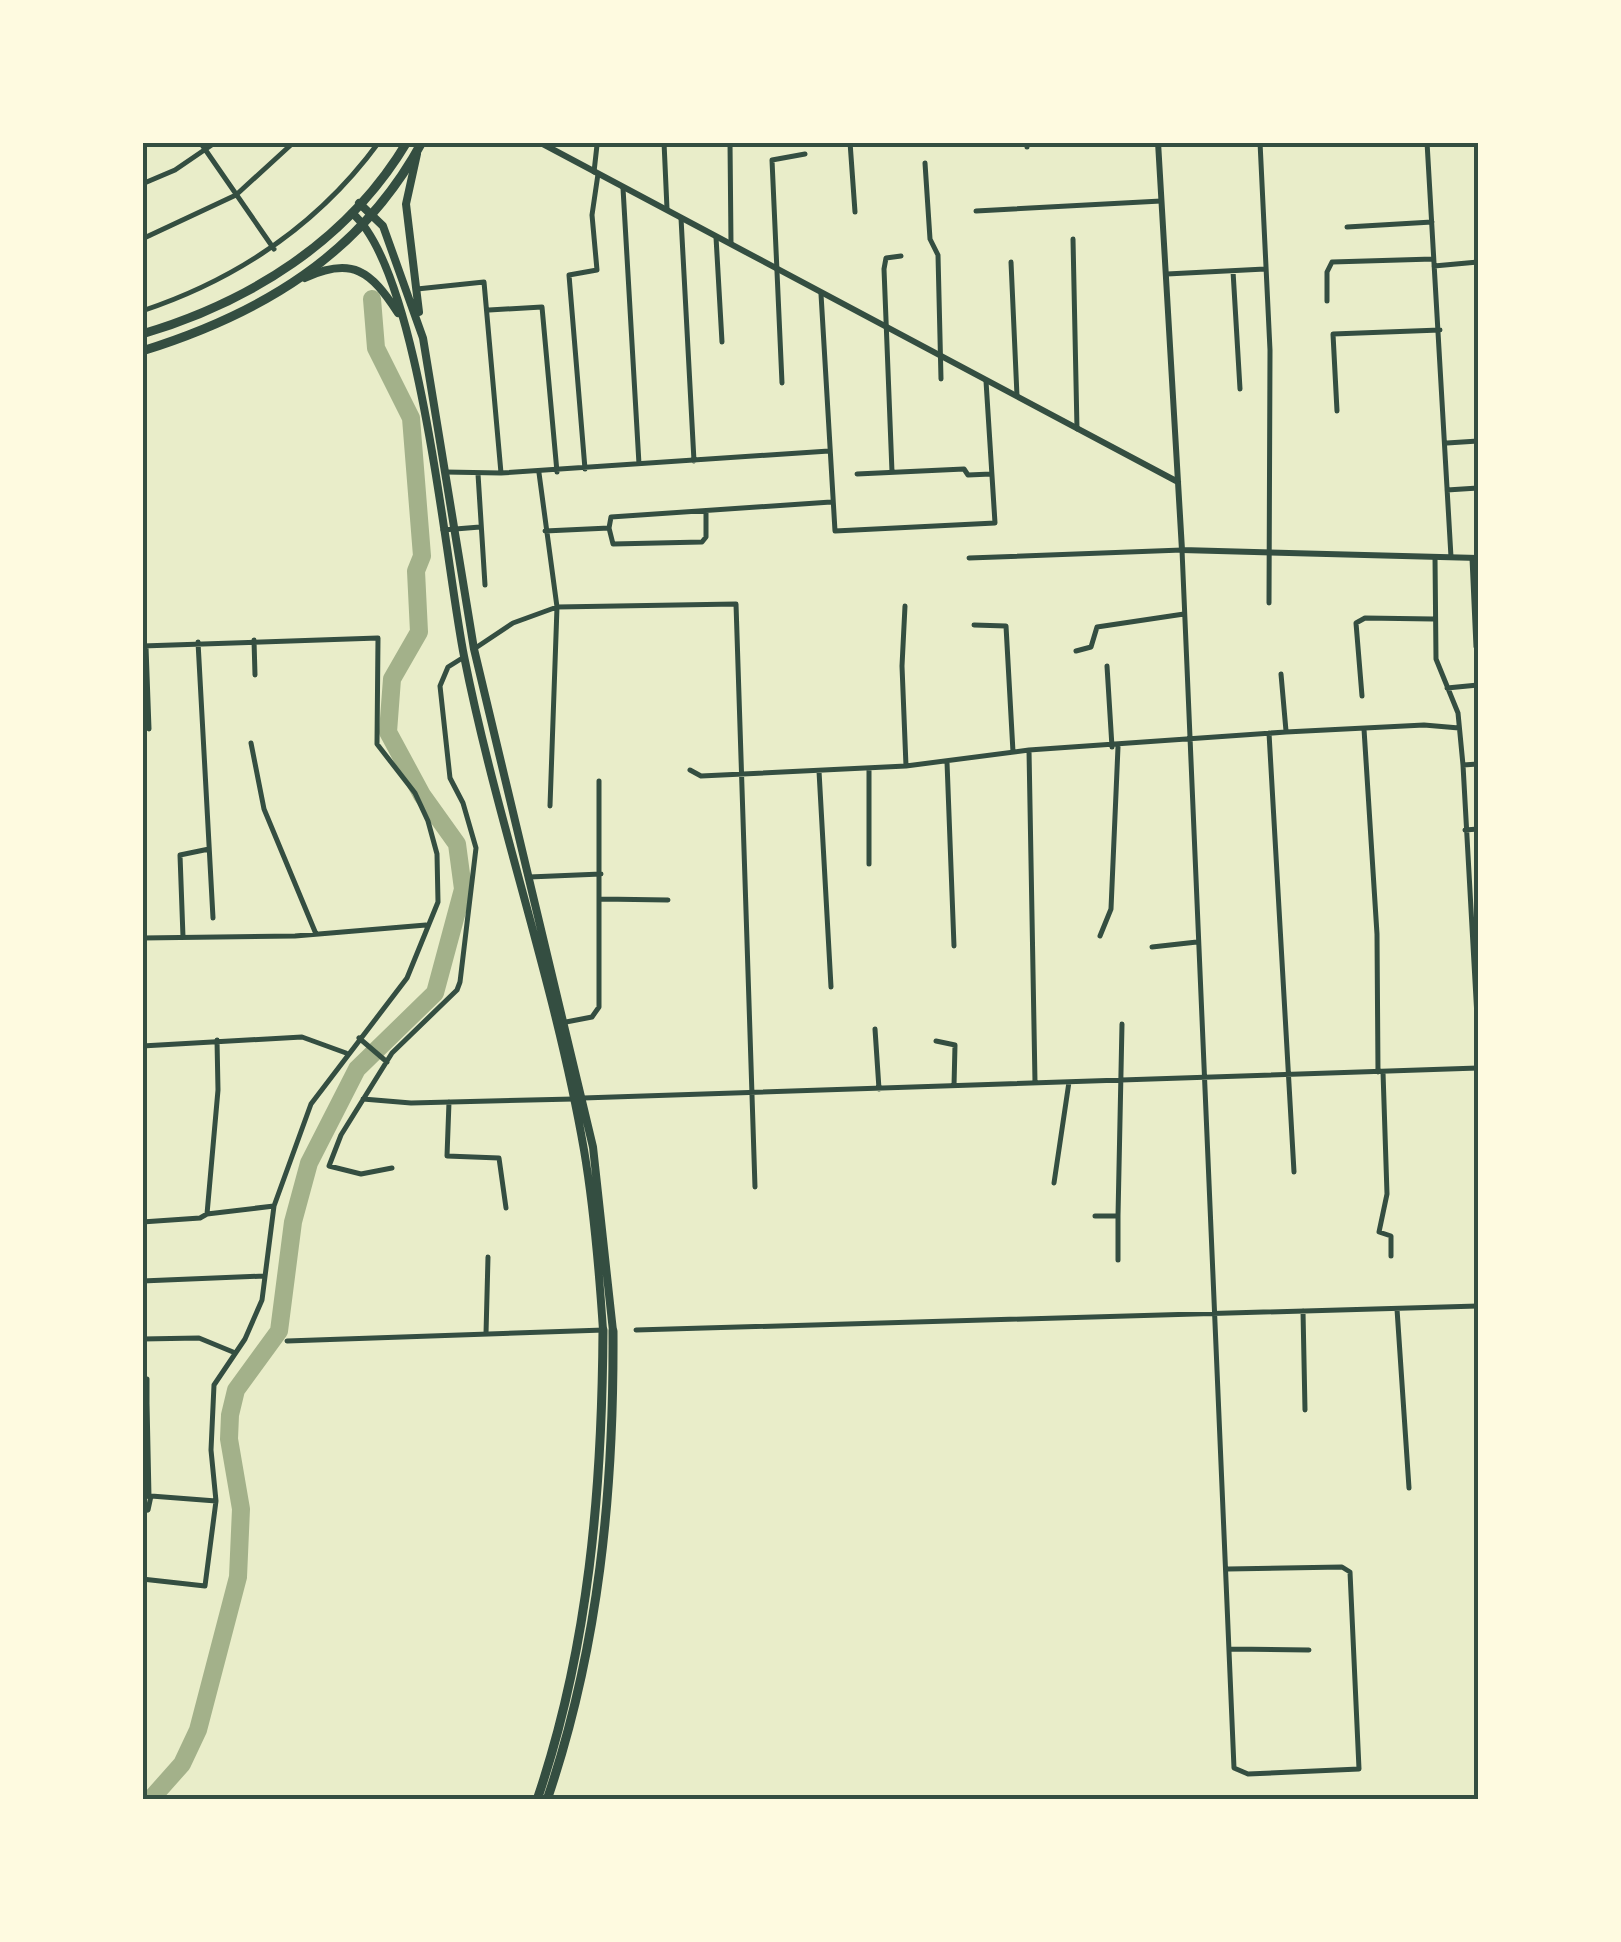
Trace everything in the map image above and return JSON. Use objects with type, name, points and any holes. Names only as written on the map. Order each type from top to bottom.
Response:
[{"type":"highway","points":[[142,334],[207,315],[271,280],[352,213],[408,142]]},
{"type":"highway","points":[[142,351],[232,320],[296,282],[367,218],[420,146]]},
{"type":"highway","points":[[537,1800],[587,1603],[608,1330]]},
{"type":"highway","points":[[547,1800],[584,1676],[600,1586],[611,1468],[608,1330]]},
{"type":"main road","points":[[420,146],[406,204],[421,330],[474,649],[542,952],[566,1022],[595,1195],[608,1330]]},
{"type":"main road","points":[[360,203],[404,321],[464,657],[578,1098]]},
{"type":"main road","points":[[352,213],[383,226],[421,330]]},
{"type":"main road","points":[[296,282],[328,268],[351,268],[383,290],[404,321]]},
{"type":"street","points":[[200,142],[274,249]]},
{"type":"street","points":[[142,184],[216,142]]},
{"type":"street","points":[[142,239],[236,194],[294,142]]},
{"type":"street","points":[[142,311],[194,292],[274,249],[341,188],[379,142]]},
{"type":"street","points":[[539,142],[1178,482]]},
{"type":"street","points":[[664,142],[667,212]]},
{"type":"street","points":[[730,142],[731,245]]},
{"type":"street","points":[[850,142],[855,212]]},
{"type":"street","points":[[1158,142],[1182,550],[1235,1771],[1248,1774],[1358,1770],[1350,1572],[1342,1567],[1228,1569]]},
{"type":"street","points":[[1260,142],[1271,413],[1269,602]]},
{"type":"street","points":[[1427,142],[1451,557]]},
{"type":"street","points":[[585,469],[568,275],[597,270],[592,216],[598,145]]},
{"type":"street","points":[[782,384],[772,159],[805,154]]},
{"type":"street","points":[[925,163],[930,240],[938,255],[942,378]]},
{"type":"street","points":[[623,188],[638,464]]},
{"type":"street","points":[[976,211],[1161,200]]},
{"type":"street","points":[[681,218],[694,461]]},
{"type":"street","points":[[1347,227],[1432,222]]},
{"type":"street","points":[[716,237],[722,342]]},
{"type":"street","points":[[1073,239],[1076,428]]},
{"type":"street","points":[[892,472],[885,260],[901,256]]},
{"type":"street","points":[[1011,262],[1017,396]]},
{"type":"street","points":[[1327,301],[1326,272],[1332,262],[1478,262]]},
{"type":"street","points":[[1167,274],[1265,269]]},
{"type":"street","points":[[1232,272],[1240,389]]},
{"type":"street","points":[[416,289],[481,281],[489,310],[501,473]]},
{"type":"street","points":[[820,294],[835,531],[994,523],[986,381]]},
{"type":"street","points":[[489,310],[542,307],[558,472]]},
{"type":"street","points":[[1337,410],[1333,334],[1440,330]]},
{"type":"street","points":[[1445,443],[1478,441]]},
{"type":"street","points":[[445,472],[558,472],[828,451]]},
{"type":"street","points":[[857,474],[964,469],[968,475],[992,474]]},
{"type":"street","points":[[539,473],[557,607],[550,806]]},
{"type":"street","points":[[478,474],[486,585]]},
{"type":"street","points":[[1447,490],[1478,488]]},
{"type":"street","points":[[706,511],[706,537],[702,542],[613,544],[611,517],[832,502]]},
{"type":"street","points":[[443,530],[481,527]]},
{"type":"street","points":[[544,531],[609,528]]},
{"type":"street","points":[[969,558],[1182,550],[1475,558],[1476,647]]},
{"type":"street","points":[[1435,557],[1434,619],[1439,672],[1458,712],[1463,764],[1465,830],[1474,907],[1478,1035]]},
{"type":"street","points":[[474,649],[513,622],[557,607],[736,604],[755,1187]]},
{"type":"street","points":[[904,606],[906,766]]},
{"type":"street","points":[[1076,651],[1091,647],[1096,628],[1184,614]]},
{"type":"street","points":[[1362,696],[1356,622],[1365,618],[1434,619]]},
{"type":"street","points":[[974,625],[1006,626],[1014,752]]},
{"type":"street","points":[[142,1579],[205,1586],[216,1501],[211,1408],[214,1385],[254,1320],[266,1276],[274,1206],[306,1114],[346,1053],[407,978],[438,902],[438,854],[415,792],[377,744],[376,637],[144,646],[149,729]]},
{"type":"street","points":[[254,640],[255,675]]},
{"type":"street","points":[[198,642],[213,918]]},
{"type":"street","points":[[392,1168],[361,1174],[329,1166],[340,1134],[385,1060],[457,990],[460,982],[476,848],[463,803],[450,778],[440,686],[448,667],[464,657]]},
{"type":"street","points":[[1100,936],[1111,910],[1115,747],[1107,666]]},
{"type":"street","points":[[1281,674],[1286,732]]},
{"type":"street","points":[[1448,688],[1478,685]]},
{"type":"street","points":[[690,770],[701,776],[906,766],[1028,750],[1115,747],[1286,732],[1459,728]]},
{"type":"street","points":[[1364,729],[1386,1194],[1380,1232],[1391,1237],[1391,1256]]},
{"type":"street","points":[[1269,734],[1294,1172]]},
{"type":"street","points":[[251,743],[264,809],[316,934]]},
{"type":"street","points":[[1028,750],[1035,1082]]},
{"type":"street","points":[[947,762],[954,946]]},
{"type":"street","points":[[1463,764],[1478,764]]},
{"type":"street","points":[[869,768],[869,864]]},
{"type":"street","points":[[820,770],[831,988]]},
{"type":"street","points":[[566,1022],[598,1012],[599,781]]},
{"type":"street","points":[[1465,830],[1478,829]]},
{"type":"street","points":[[183,937],[180,855],[209,849]]},
{"type":"street","points":[[528,877],[600,874]]},
{"type":"street","points":[[600,899],[668,900]]},
{"type":"street","points":[[142,938],[316,934],[426,925]]},
{"type":"street","points":[[1152,947],[1198,942]]},
{"type":"street","points":[[1118,1260],[1122,1024]]},
{"type":"street","points":[[875,1029],[879,1089]]},
{"type":"street","points":[[142,1046],[302,1038],[346,1053]]},
{"type":"street","points":[[206,1214],[218,1090],[217,1040]]},
{"type":"street","points":[[360,1040],[385,1060]]},
{"type":"street","points":[[936,1041],[955,1045],[954,1086]]},
{"type":"street","points":[[363,1099],[448,1102],[1478,1068]]},
{"type":"street","points":[[1054,1183],[1069,1082]]},
{"type":"street","points":[[448,1102],[447,1156],[500,1158],[506,1208]]},
{"type":"street","points":[[142,1222],[200,1218],[274,1206]]},
{"type":"street","points":[[1095,1216],[1118,1216]]},
{"type":"street","points":[[486,1334],[488,1257]]},
{"type":"street","points":[[142,1282],[266,1276]]},
{"type":"street","points":[[636,1330],[1478,1306]]},
{"type":"street","points":[[1397,1308],[1409,1488]]},
{"type":"street","points":[[1303,1311],[1305,1410]]},
{"type":"street","points":[[288,1340],[608,1330]]},
{"type":"street","points":[[142,1338],[199,1338],[233,1352]]},
{"type":"street","points":[[142,1512],[148,1510],[149,1497],[144,1464],[147,1379]]},
{"type":"street","points":[[149,1497],[216,1501]]},
{"type":"street","points":[[1230,1649],[1308,1650]]},
{"type":"waterway","points":[[150,1800],[182,1764],[198,1730],[238,1577],[241,1509],[229,1439],[230,1415],[236,1390],[279,1331],[293,1222],[309,1163],[357,1069],[435,993],[463,889],[457,844],[422,795],[388,732],[392,679],[419,632],[416,571],[422,556],[411,418],[376,348],[372,299]]}]
